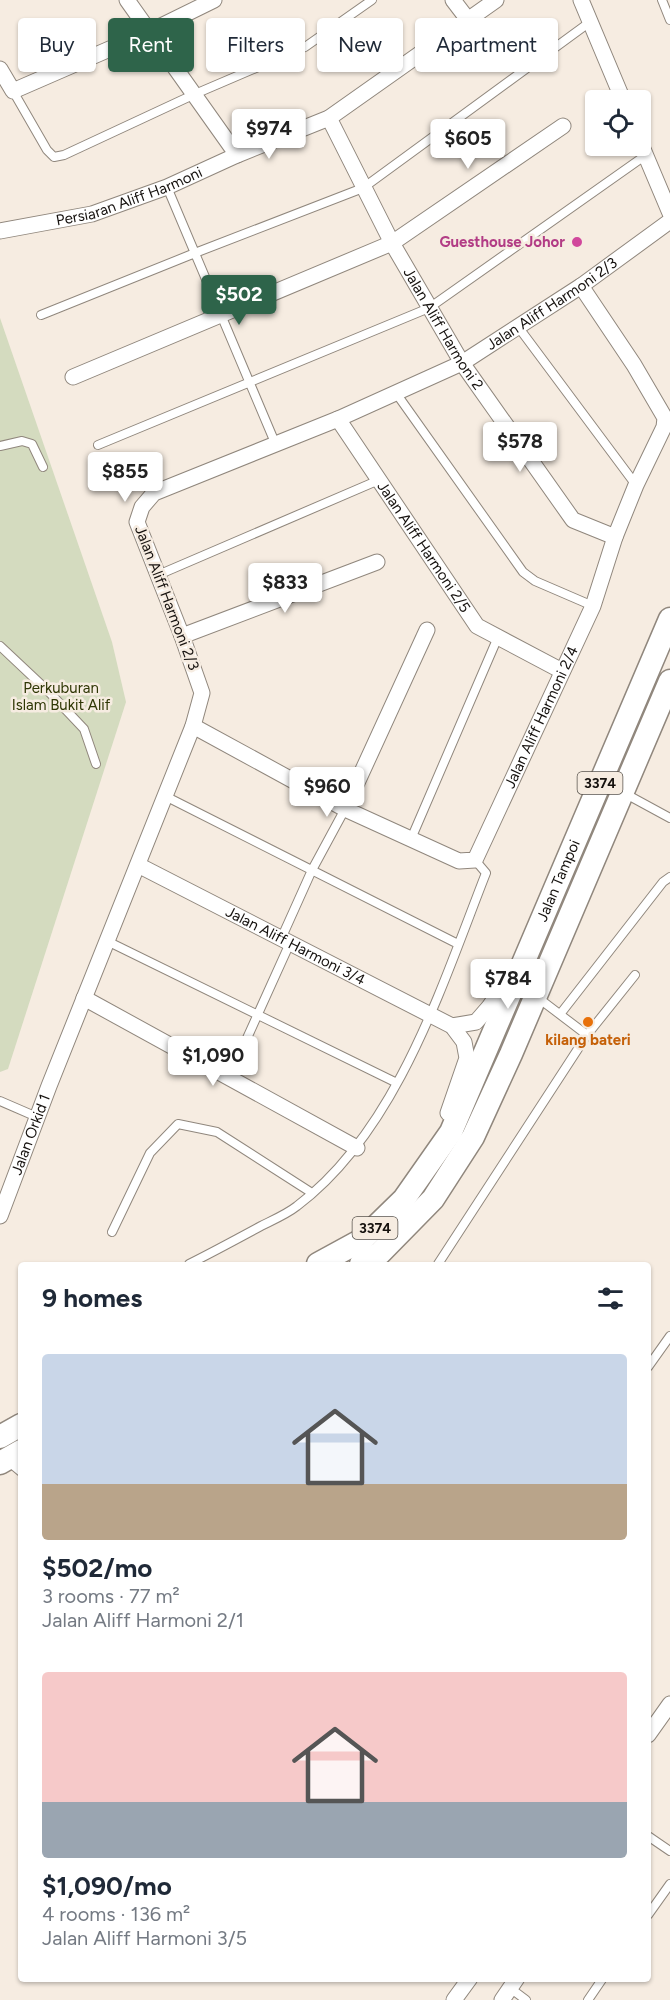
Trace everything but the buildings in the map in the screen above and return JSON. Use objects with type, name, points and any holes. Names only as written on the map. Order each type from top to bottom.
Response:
[{"type":"main road","name":"Jalan Tampoi","points":[[322,1262],[362,1240],[404,1199],[451,1132],[670,619]]},
{"type":"main road","name":"Jalan Tampoi","points":[[366,1262],[383,1256],[432,1199],[473,1137],[536,996],[670,681]]},
{"type":"main road","points":[[0,1437],[18,1427]]},
{"type":"street","points":[[128,0],[141,18]]},
{"type":"street","points":[[177,18],[214,0]]},
{"type":"street","points":[[453,0],[467,18]]},
{"type":"street","name":"Persiaran Aliff Harmoni","points":[[473,18],[496,0]]},
{"type":"street","points":[[581,0],[619,90]]},
{"type":"street","points":[[0,69],[13,91],[108,50]]},
{"type":"street","name":"Persiaran Aliff Harmoni","points":[[0,231],[92,214],[167,187],[237,155],[329,118],[415,58]]},
{"type":"street","points":[[180,72],[237,155]]},
{"type":"street","name":"Jalan Aliff Harmoni 2","points":[[329,118],[392,243],[462,363],[573,520],[615,537]]},
{"type":"street","points":[[73,377],[392,243],[563,126]]},
{"type":"street","points":[[646,156],[670,213]]},
{"type":"street","name":"Jalan Aliff Harmoni 2/3","points":[[49,1086],[193,726],[202,693],[137,522],[138,514],[147,500],[154,494],[338,419],[462,363],[581,286],[670,221]]},
{"type":"street","name":"Jalan Aliff Harmoni 2/4","points":[[475,860],[593,606],[615,537],[636,485],[664,427],[665,418],[634,365],[581,286]]},
{"type":"street","name":"Jalan Aliff Harmoni 2/5","points":[[338,419],[477,626],[562,671]]},
{"type":"street","points":[[182,636],[377,562]]},
{"type":"street","points":[[345,809],[427,630]]},
{"type":"street","points":[[193,726],[345,809],[459,861],[475,860]]},
{"type":"street","name":"Jalan Aliff Harmoni 3/4","points":[[138,866],[452,1025]]},
{"type":"street","points":[[420,1177],[451,1107],[466,1058],[464,1042],[452,1025],[476,1022],[530,947]]},
{"type":"street","points":[[84,998],[357,1148]]},
{"type":"street","name":"Jalan Orkid 1","points":[[0,1216],[49,1086]]},
{"type":"street","points":[[651,1731],[670,1704]]},
{"type":"street","points":[[454,2000],[467,1982]]},
{"type":"lane","points":[[13,91],[47,150],[54,157],[64,155],[195,94],[305,47],[372,0]]},
{"type":"lane","points":[[662,0],[670,20]]},
{"type":"lane","points":[[41,315],[363,188],[590,22]]},
{"type":"lane","points":[[98,445],[429,308],[634,156]]},
{"type":"lane","points":[[167,187],[276,445]]},
{"type":"lane","points":[[519,328],[636,485]]},
{"type":"lane","points":[[396,393],[524,572],[535,581],[593,606]]},
{"type":"lane","points":[[0,446],[22,441],[32,444],[44,467]]},
{"type":"lane","points":[[158,575],[379,480]]},
{"type":"lane","points":[[411,839],[498,637]]},
{"type":"lane","points":[[0,646],[84,729],[96,764]]},
{"type":"lane","points":[[623,792],[670,818]]},
{"type":"lane","points":[[165,796],[458,944]]},
{"type":"lane","points":[[229,1078],[258,1013],[312,870],[345,809]]},
{"type":"lane","points":[[193,1262],[296,1207],[357,1148],[397,1083],[431,1015],[486,873],[475,860]]},
{"type":"lane","points":[[561,1013],[663,882],[670,878]]},
{"type":"lane","points":[[107,941],[397,1083]]},
{"type":"lane","points":[[439,1262],[587,1035],[635,975]]},
{"type":"lane","points":[[536,996],[587,1035]]},
{"type":"lane","points":[[0,1101],[37,1117]]},
{"type":"lane","points":[[112,1232],[150,1153],[178,1124],[217,1132],[312,1193]]},
{"type":"lane","points":[[651,1364],[670,1336]]},
{"type":"lane","points":[[651,1838],[670,1851]]},
{"type":"lane","points":[[651,1911],[670,1884]]},
{"type":"lane","points":[[588,2000],[600,1982]]},
{"type":"lane","points":[[509,1989],[526,2000]]},
{"type":"green space","name":"Perkuburan Islam Bukit Alif","points":[[0,318],[112,642],[126,702],[8,1069],[0,1072]]},
{"type":"place","name":"Guesthouse Johor","points":[[577,242]]},
{"type":"place","name":"kilang bateri","points":[[588,1022]]}]
